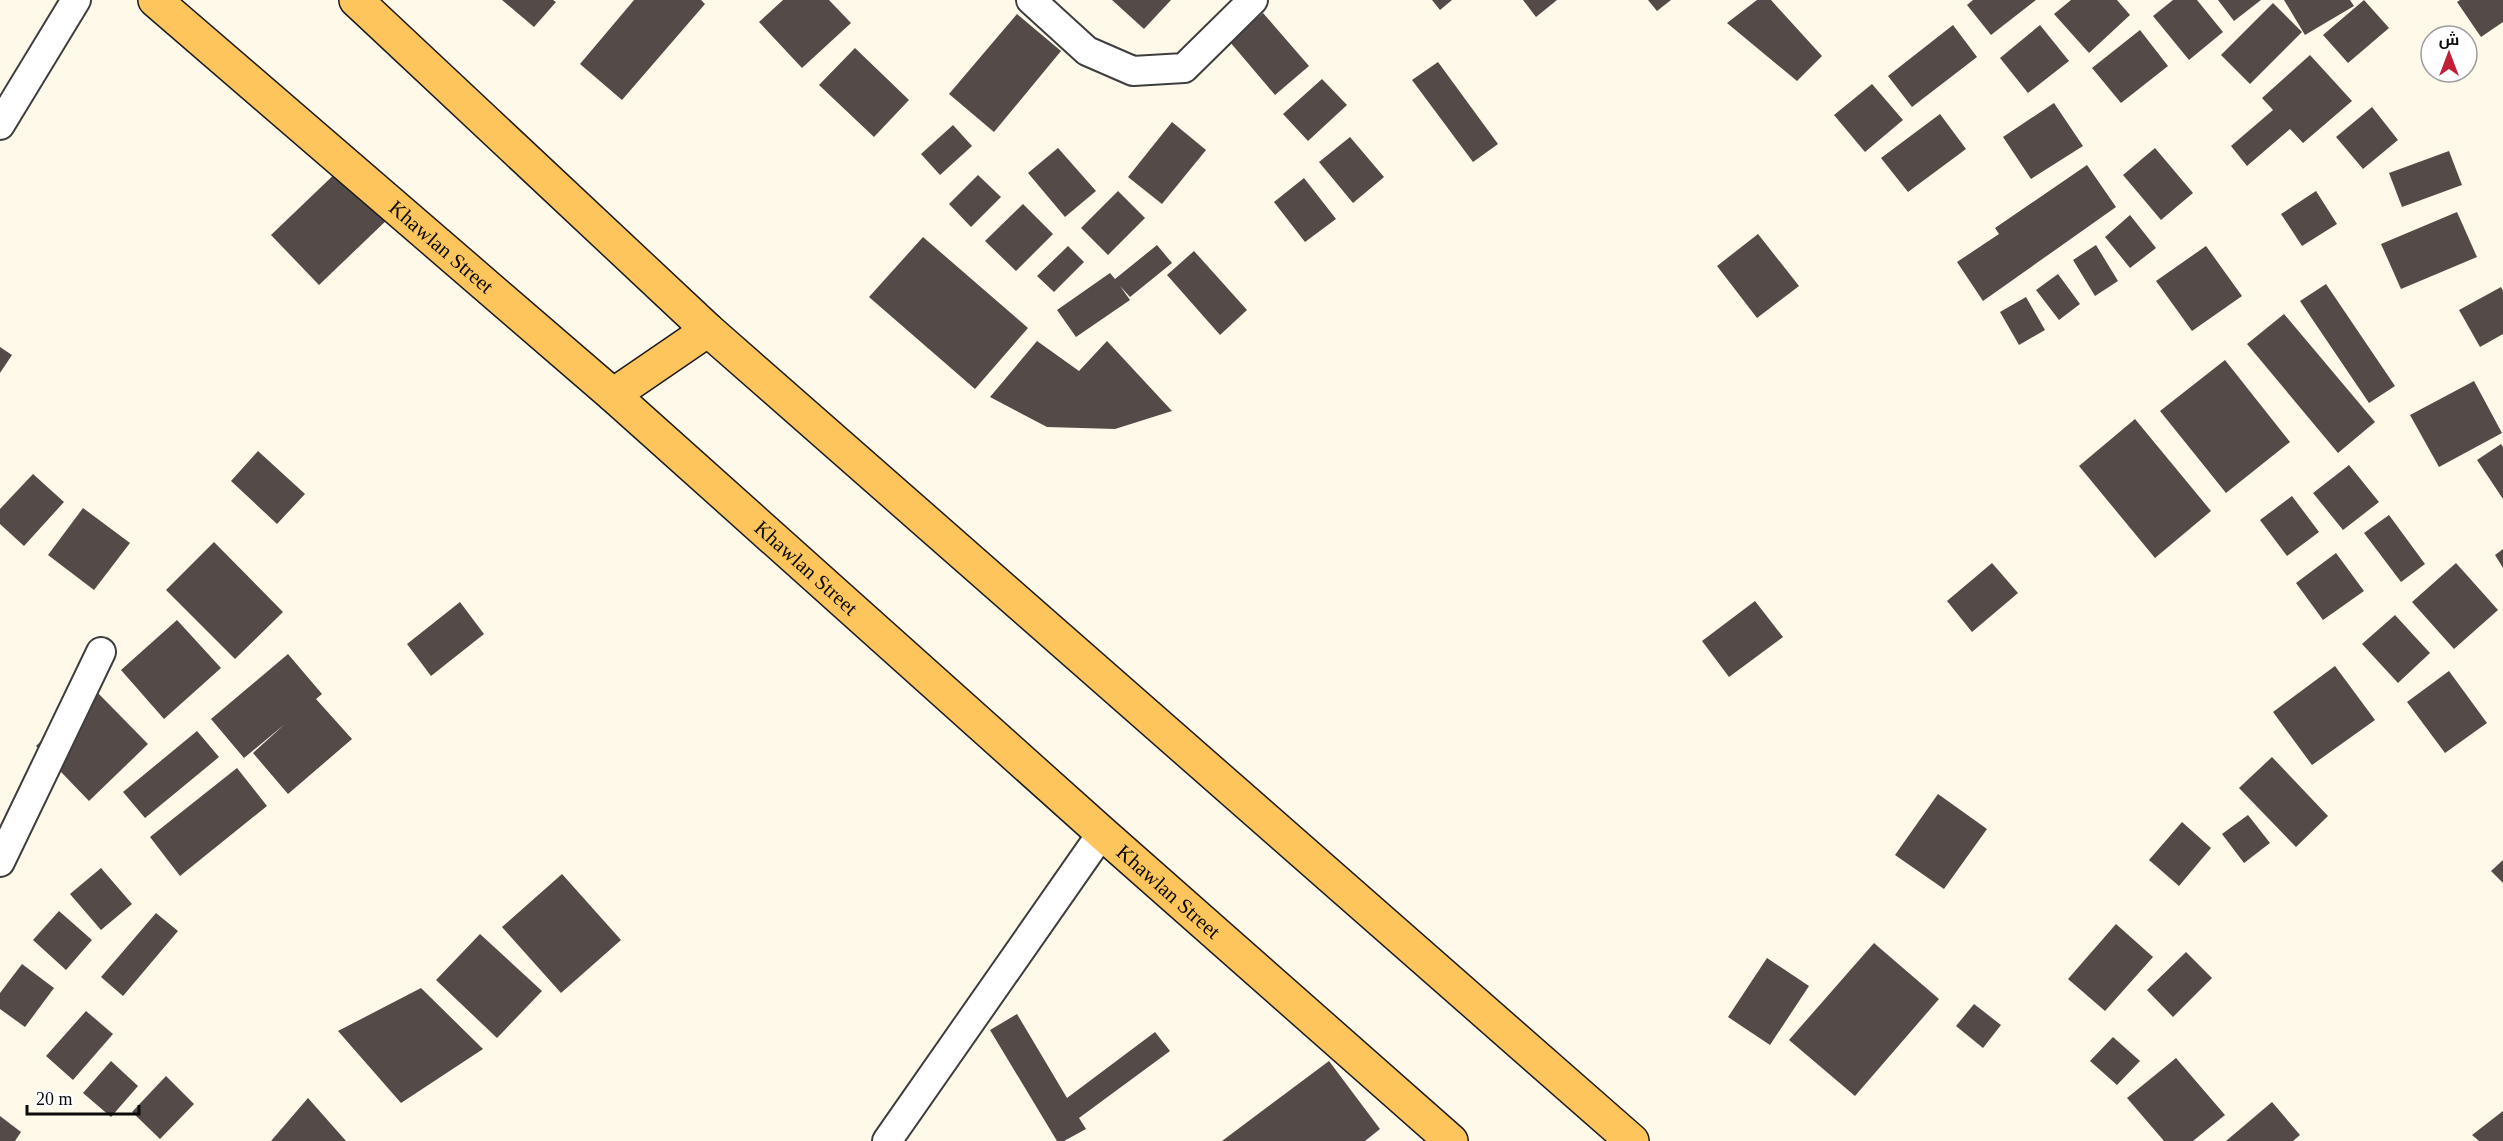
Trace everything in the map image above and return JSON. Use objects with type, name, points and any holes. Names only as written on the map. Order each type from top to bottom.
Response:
[{"type":"main road","name":"Khawlan Street","points":[[155,0],[613,395],[1102,833],[1451,1141]]},
{"type":"main road","points":[[356,0],[708,330],[1632,1141]]},
{"type":"main road","points":[[613,395],[708,330]]},
{"type":"street","points":[[0,125],[76,0]]},
{"type":"street","points":[[1031,0],[1087,51],[1132,71],[1184,68],[1253,0]]},
{"type":"street","points":[[0,862],[101,651]]},
{"type":"street","points":[[887,1141],[1102,833]]},
{"type":"building","points":[[502,0],[553,0],[556,2],[534,27]]},
{"type":"building","points":[[634,0],[701,0],[705,4],[622,100],[580,64]]},
{"type":"building","points":[[783,0],[829,0],[851,23],[802,68],[759,22]]},
{"type":"building","points":[[1112,0],[1171,0],[1144,29]]},
{"type":"building","points":[[1432,0],[1452,0],[1440,10]]},
{"type":"building","points":[[1523,0],[1557,0],[1536,17]]},
{"type":"building","points":[[1648,0],[1671,0],[1657,11]]},
{"type":"building","points":[[1757,0],[1771,0],[1822,56],[1797,81],[1727,23]]},
{"type":"building","points":[[1973,0],[2036,0],[1991,35],[1967,5]]},
{"type":"building","points":[[2071,0],[2117,0],[2130,15],[2089,53],[2054,14]]},
{"type":"building","points":[[2173,0],[2197,0],[2223,32],[2189,60],[2153,16]]},
{"type":"building","points":[[2218,0],[2261,0],[2234,21]]},
{"type":"building","points":[[2284,0],[2350,0],[2354,6],[2305,35]]},
{"type":"building","points":[[2364,0],[2389,28],[2348,63],[2323,35]]},
{"type":"building","points":[[2460,0],[2503,0],[2503,22],[2481,37],[2479,24],[2472,24],[2457,2]]},
{"type":"building","points":[[2273,3],[2302,32],[2250,84],[2221,55]]},
{"type":"building","points":[[1263,13],[1309,66],[1275,95],[1230,42]]},
{"type":"building","points":[[1017,14],[1061,51],[994,132],[949,94]]},
{"type":"building","points":[[1953,25],[1977,57],[1912,107],[1888,76]]},
{"type":"building","points":[[2040,25],[2069,61],[2028,93],[2000,58]]},
{"type":"building","points":[[2140,30],[2168,66],[2121,103],[2092,68]]},
{"type":"building","points":[[855,48],[909,100],[874,137],[819,85]]},
{"type":"building","points":[[2310,55],[2352,101],[2303,143],[2290,129],[2247,166],[2231,146],[2273,110],[2262,98]]},
{"type":"building","points":[[1438,62],[1498,144],[1473,162],[1412,80]]},
{"type":"building","points":[[1322,79],[1347,105],[1308,141],[1283,114]]},
{"type":"building","points":[[1872,84],[1903,120],[1865,152],[1834,115]]},
{"type":"building","points":[[2054,103],[2083,146],[2031,179],[2003,137]]},
{"type":"building","points":[[2372,107],[2398,140],[2363,169],[2336,137]]},
{"type":"building","points":[[1940,114],[1966,149],[1908,192],[1881,158]]},
{"type":"building","points":[[1172,122],[1206,150],[1162,204],[1128,177]]},
{"type":"building","points":[[953,125],[972,146],[940,175],[921,154]]},
{"type":"building","points":[[1350,137],[1384,177],[1353,203],[1319,162]]},
{"type":"building","points":[[1058,148],[1096,191],[1065,217],[1028,173]]},
{"type":"building","points":[[2155,148],[2193,193],[2161,220],[2123,175]]},
{"type":"building","points":[[2449,151],[2462,185],[2402,207],[2389,173]]},
{"type":"building","points":[[2087,165],[2116,207],[1983,301],[1957,262],[1999,234],[1995,228]]},
{"type":"building","points":[[342,167],[390,217],[319,285],[271,235]]},
{"type":"building","points":[[978,175],[1001,197],[971,227],[949,204]]},
{"type":"building","points":[[1304,178],[1336,219],[1305,242],[1274,202]]},
{"type":"building","points":[[1118,191],[1145,218],[1108,255],[1081,228]]},
{"type":"building","points":[[2316,191],[2337,224],[2302,246],[2281,214]]},
{"type":"building","points":[[1023,204],[1053,234],[1016,271],[985,241]]},
{"type":"building","points":[[2457,212],[2477,257],[2401,289],[2381,244]]},
{"type":"building","points":[[2130,215],[2156,248],[2130,268],[2105,237]]},
{"type":"building","points":[[1758,234],[1799,286],[1757,318],[1717,266]]},
{"type":"building","points":[[923,237],[1028,328],[975,389],[869,297]]},
{"type":"building","points":[[1157,245],[1172,263],[1130,297],[1120,286],[1130,300],[1076,337],[1057,310],[1110,273],[1115,279]]},
{"type":"building","points":[[2096,245],[2118,281],[2095,296],[2073,260]]},
{"type":"building","points":[[1068,246],[1084,262],[1054,292],[1037,276]]},
{"type":"building","points":[[2206,246],[2242,296],[2192,331],[2156,281]]},
{"type":"building","points":[[1194,251],[1247,310],[1220,335],[1167,275]]},
{"type":"building","points":[[2058,274],[2080,304],[2059,320],[2036,290]]},
{"type":"building","points":[[2326,284],[2395,386],[2369,403],[2300,301]]},
{"type":"building","points":[[2501,287],[2503,291],[2503,334],[2480,347],[2459,310]]},
{"type":"building","points":[[2026,297],[2045,330],[2019,345],[2000,312]]},
{"type":"building","points":[[2284,314],[2375,422],[2338,453],[2247,344]]},
{"type":"building","points":[[1037,341],[1079,371],[1107,341],[1172,411],[1115,429],[1047,427],[990,397]]},
{"type":"building","points":[[0,347],[12,355],[0,373]]},
{"type":"building","points":[[2225,360],[2290,442],[2226,493],[2160,411]]},
{"type":"building","points":[[2474,381],[2502,433],[2439,467],[2410,415]]},
{"type":"building","points":[[2135,419],[2211,511],[2155,558],[2079,466]]},
{"type":"building","points":[[2501,444],[2503,447],[2503,499],[2477,460]]},
{"type":"building","points":[[258,451],[305,494],[277,524],[231,481]]},
{"type":"building","points":[[2349,465],[2379,502],[2343,530],[2313,493]]},
{"type":"building","points":[[33,474],[64,502],[24,546],[0,524],[0,509]]},
{"type":"building","points":[[2292,496],[2319,532],[2287,556],[2260,520]]},
{"type":"building","points":[[83,508],[130,543],[94,590],[48,555]]},
{"type":"building","points":[[2389,515],[2425,564],[2401,582],[2364,533]]},
{"type":"building","points":[[214,542],[283,612],[235,659],[166,590]]},
{"type":"building","points":[[2503,549],[2503,568],[2495,555]]},
{"type":"building","points":[[2336,553],[2364,591],[2323,620],[2296,583]]},
{"type":"building","points":[[1992,563],[2018,593],[1972,632],[1947,601]]},
{"type":"building","points":[[2456,563],[2498,610],[2454,649],[2412,602]]},
{"type":"building","points":[[1755,601],[1783,637],[1729,677],[1702,641]]},
{"type":"building","points":[[460,602],[484,634],[431,676],[407,644]]},
{"type":"building","points":[[2395,615],[2430,653],[2398,683],[2362,644]]},
{"type":"building","points":[[177,620],[221,668],[164,719],[121,670]]},
{"type":"building","points":[[288,654],[322,694],[316,699],[352,739],[288,794],[253,753],[285,724],[244,758],[211,719]]},
{"type":"building","points":[[2335,666],[2375,720],[2312,765],[2273,712]]},
{"type":"building","points":[[2449,671],[2487,723],[2445,753],[2407,702]]},
{"type":"building","points":[[94,689],[148,744],[89,801],[36,746]]},
{"type":"building","points":[[197,731],[219,757],[145,818],[123,792]]},
{"type":"building","points":[[2272,757],[2328,816],[2296,847],[2239,788]]},
{"type":"building","points":[[237,768],[267,806],[180,876],[150,837]]},
{"type":"building","points":[[1938,794],[1987,829],[1944,889],[1895,855]]},
{"type":"building","points":[[2248,815],[2270,843],[2244,863],[2222,834]]},
{"type":"building","points":[[2182,822],[2211,848],[2179,886],[2149,860]]},
{"type":"building","points":[[2503,860],[2503,883],[2491,871]]},
{"type":"building","points":[[101,868],[132,904],[101,930],[70,894]]},
{"type":"building","points":[[562,874],[621,940],[561,993],[502,927]]},
{"type":"building","points":[[59,911],[92,940],[66,970],[33,940]]},
{"type":"building","points":[[156,913],[178,931],[123,996],[101,977]]},
{"type":"building","points":[[2116,924],[2153,957],[2105,1011],[2068,979]]},
{"type":"building","points":[[480,934],[542,991],[497,1038],[436,980]]},
{"type":"building","points":[[1874,943],[1939,999],[1855,1096],[1789,1040]]},
{"type":"building","points":[[2186,952],[2212,978],[2173,1017],[2147,990]]},
{"type":"building","points":[[1767,958],[1809,986],[1770,1045],[1728,1017]]},
{"type":"building","points":[[22,964],[54,988],[25,1027],[0,1009],[0,993]]},
{"type":"building","points":[[421,988],[483,1049],[401,1103],[338,1031]]},
{"type":"building","points":[[1974,1004],[2001,1025],[1983,1048],[1956,1026]]},
{"type":"building","points":[[86,1011],[113,1034],[73,1080],[46,1056]]},
{"type":"building","points":[[1017,1014],[1067,1098],[1155,1032],[1170,1051],[1079,1118],[1086,1129],[1064,1141],[1057,1141],[990,1030]]},
{"type":"building","points":[[2113,1037],[2140,1061],[2117,1085],[2090,1061]]},
{"type":"building","points":[[2176,1058],[2225,1115],[2193,1141],[2164,1141],[2127,1098]]},
{"type":"building","points":[[111,1061],[138,1086],[111,1117],[83,1093]]},
{"type":"building","points":[[1329,1061],[1380,1129],[1365,1141],[1222,1141]]},
{"type":"building","points":[[166,1076],[194,1104],[160,1139],[132,1112]]},
{"type":"building","points":[[308,1098],[346,1141],[271,1141]]},
{"type":"building","points":[[2272,1102],[2300,1135],[2293,1141],[2226,1141]]},
{"type":"building","points":[[2503,1111],[2503,1141],[2479,1141],[2472,1135]]},
{"type":"building","points":[[0,1116],[21,1132],[15,1141],[0,1141]]}]
